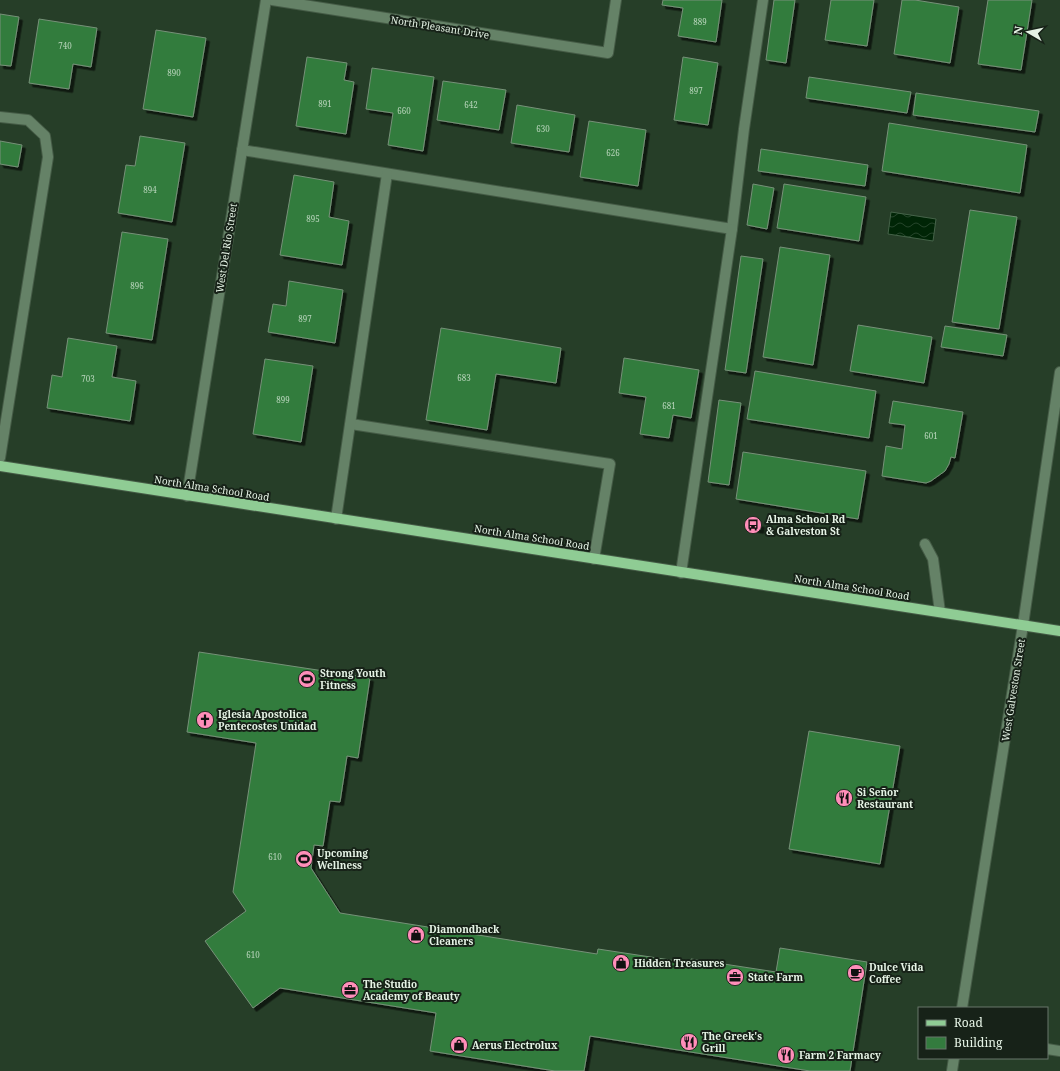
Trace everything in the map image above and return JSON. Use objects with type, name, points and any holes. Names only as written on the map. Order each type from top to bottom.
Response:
[{"type":"main road","name":"North Alma School Road","points":[[0,466],[1060,631]]},
{"type":"street","name":"West Del Rio Street","points":[[187,496],[266,0]]},
{"type":"street","name":"North Pleasant Drive","points":[[272,0],[608,53],[616,0]]},
{"type":"street","points":[[681,572],[732,229],[744,129],[763,0]]},
{"type":"street","points":[[0,117],[28,120],[46,136],[48,157],[0,458]]},
{"type":"street","points":[[242,150],[732,229]]},
{"type":"street","points":[[336,519],[387,174]]},
{"type":"street","name":"West Galveston Street","points":[[962,1007],[1024,625],[1060,372]]},
{"type":"street","points":[[351,424],[610,464],[594,559]]},
{"type":"street","points":[[925,544],[933,560],[940,612]]},
{"type":"street","points":[[1048,1049],[1060,1051]]},
{"type":"street","points":[[952,1071],[954,1059]]},
{"type":"water","points":[[891,212],[936,219],[933,241],[888,234]]},
{"type":"building","points":[[663,0],[722,0],[716,42],[678,36],[683,8],[662,5]]},
{"type":"building","points":[[774,0],[795,0],[786,63],[766,60]]},
{"type":"building","points":[[831,0],[874,0],[867,46],[825,40]]},
{"type":"building","points":[[902,0],[915,0],[959,7],[950,63],[894,54]]},
{"type":"building","points":[[988,0],[1032,0],[1021,70],[978,64]]},
{"type":"building","points":[[0,14],[19,17],[11,66],[0,65]]},
{"type":"building","points":[[39,19],[97,28],[91,67],[73,64],[69,89],[29,83]]},
{"type":"building","points":[[156,30],[206,38],[193,117],[143,109]]},
{"type":"building","points":[[307,57],[347,63],[344,80],[354,82],[346,134],[296,126]]},
{"type":"building","points":[[683,57],[718,63],[708,125],[674,120]]},
{"type":"building","points":[[372,68],[434,77],[423,151],[388,145],[393,113],[366,109]]},
{"type":"building","points":[[809,77],[911,92],[907,113],[806,98]]},
{"type":"building","points":[[443,81],[506,90],[499,130],[437,120]]},
{"type":"building","points":[[916,93],[1039,111],[1035,132],[913,115]]},
{"type":"building","points":[[517,105],[575,115],[569,152],[511,143]]},
{"type":"building","points":[[589,121],[646,130],[638,186],[580,177]]},
{"type":"building","points":[[889,123],[1027,145],[1020,193],[882,171]]},
{"type":"building","points":[[140,136],[185,143],[172,222],[118,213],[126,165],[135,166]]},
{"type":"building","points":[[0,141],[22,145],[18,167],[0,164]]},
{"type":"building","points":[[761,149],[868,165],[865,186],[758,171]]},
{"type":"building","points":[[294,175],[334,182],[329,217],[349,221],[342,265],[280,255]]},
{"type":"building","points":[[753,184],[774,188],[767,229],[747,225]]},
{"type":"building","points":[[784,184],[866,197],[859,241],[777,228]]},
{"type":"building","points":[[970,210],[1017,217],[999,329],[952,322]]},
{"type":"building","points":[[122,232],[168,239],[152,340],[106,333]]},
{"type":"building","points":[[780,247],[830,255],[813,365],[763,357]]},
{"type":"building","points":[[741,256],[763,259],[746,373],[725,370]]},
{"type":"building","points":[[289,281],[343,290],[335,343],[268,332],[273,304],[286,306]]},
{"type":"building","points":[[858,325],[932,337],[924,383],[850,371]]},
{"type":"building","points":[[945,326],[1007,335],[1003,356],[941,347]]},
{"type":"building","points":[[441,328],[561,348],[556,383],[496,374],[487,430],[426,420]]},
{"type":"building","points":[[68,338],[117,346],[112,377],[136,381],[130,421],[47,408],[52,375],[62,377]]},
{"type":"building","points":[[624,358],[699,370],[691,418],[673,415],[669,438],[640,434],[646,397],[619,393]]},
{"type":"building","points":[[265,359],[313,366],[301,442],[253,434]]},
{"type":"building","points":[[755,371],[876,391],[869,438],[747,419]]},
{"type":"building","points":[[719,400],[741,403],[729,485],[708,482]]},
{"type":"building","points":[[893,401],[963,412],[955,458],[951,457],[945,471],[931,481],[926,483],[882,476],[886,446],[902,449],[905,425],[889,423]]},
{"type":"building","points":[[743,452],[866,471],[858,519],[736,499]]},
{"type":"building","points":[[747,521],[761,524],[760,530],[746,527]]},
{"type":"building","points":[[199,652],[370,678],[358,758],[347,756],[340,802],[330,801],[323,846],[314,845],[311,868],[340,913],[597,954],[598,949],[690,963],[691,959],[776,972],[780,948],[867,962],[850,1071],[810,1071],[590,1036],[584,1071],[555,1071],[430,1051],[436,1013],[280,988],[253,1008],[205,941],[246,911],[233,892],[256,743],[187,732]]},
{"type":"building","name":"Si Señor Restaurant","points":[[809,731],[900,746],[880,864],[789,849]]},
{"type":"place","name":"Alma School Rd & Galveston St","points":[[753,525]]},
{"type":"place","name":"Strong Youth Fitness","points":[[307,679]]},
{"type":"place","name":"Iglesia Apostolica Pentecostes Unidad","points":[[205,720]]},
{"type":"place","name":"Si Señor Restaurant","points":[[844,798]]},
{"type":"place","name":"Upcoming Wellness","points":[[304,859]]},
{"type":"place","name":"Diamondback Cleaners","points":[[416,935]]},
{"type":"place","name":"Hidden Treasures","points":[[621,963]]},
{"type":"place","name":"Dulce Vida Coffee","points":[[856,973]]},
{"type":"place","name":"State Farm","points":[[735,977]]},
{"type":"place","name":"The Studio Academy of Beauty","points":[[350,990]]},
{"type":"place","name":"The Greek's Grill","points":[[689,1042]]},
{"type":"place","name":"Aerus Electrolux","points":[[459,1045]]},
{"type":"place","name":"Farm 2 Farmacy","points":[[786,1055]]}]
